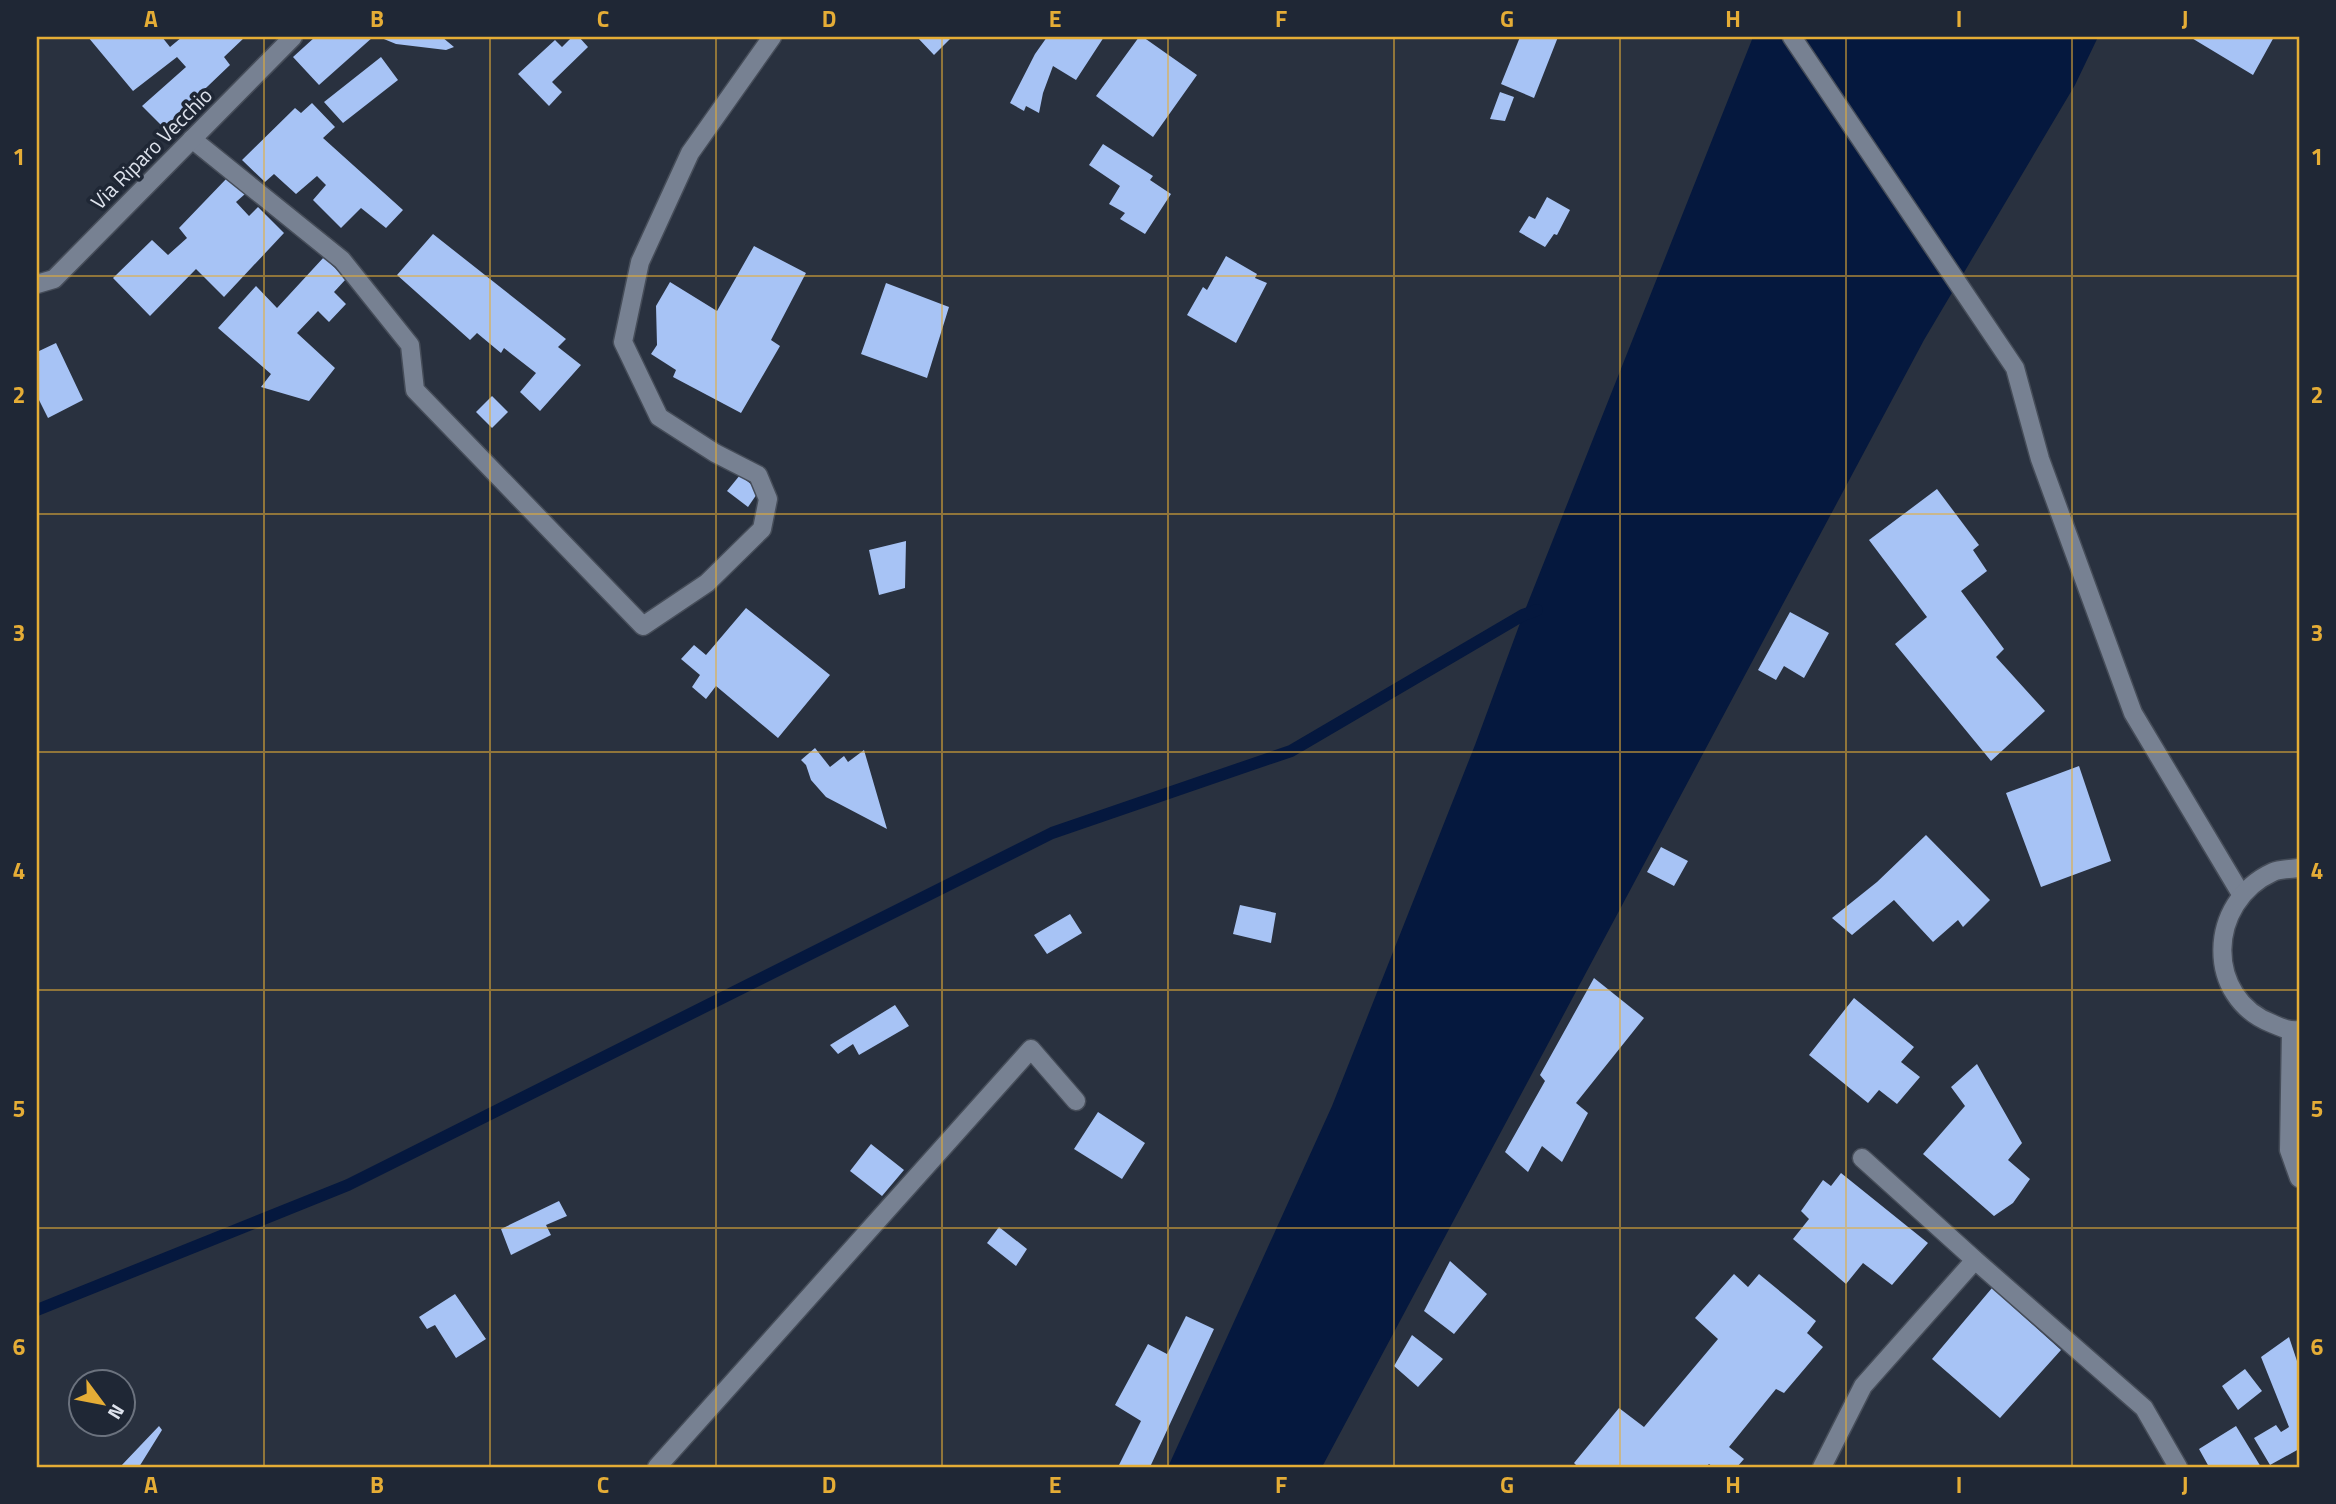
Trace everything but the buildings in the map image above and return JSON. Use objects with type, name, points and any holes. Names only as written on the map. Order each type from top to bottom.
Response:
[{"type":"street","name":"Via Riparo Vecchio","points":[[37,284],[54,279],[293,37]]},
{"type":"street","points":[[192,139],[342,260],[410,345],[415,390],[643,626],[707,583],[762,529],[768,499],[758,475],[715,453],[659,417],[623,342],[640,262],[690,153],[772,37]]},
{"type":"street","points":[[1792,37],[2015,368],[2040,459],[2133,713],[2241,894]]},
{"type":"street","points":[[2299,868],[2274,871],[2241,894],[2224,925],[2221,960],[2233,993],[2258,1018],[2295,1031],[2289,1150],[2299,1178]]},
{"type":"street","points":[[657,1467],[1031,1049],[1076,1101]]},
{"type":"street","points":[[1862,1158],[2144,1408],[2178,1467]]},
{"type":"street","points":[[1822,1467],[1863,1386],[1975,1260]]},
{"type":"water","points":[[1753,37],[2098,37],[2075,85],[1924,340],[1322,1467],[1168,1467],[1332,1106],[1475,745],[1523,615]]},
{"type":"waterway","points":[[37,1310],[348,1185],[1052,833],[1291,751],[1523,615],[1537,610]]}]
